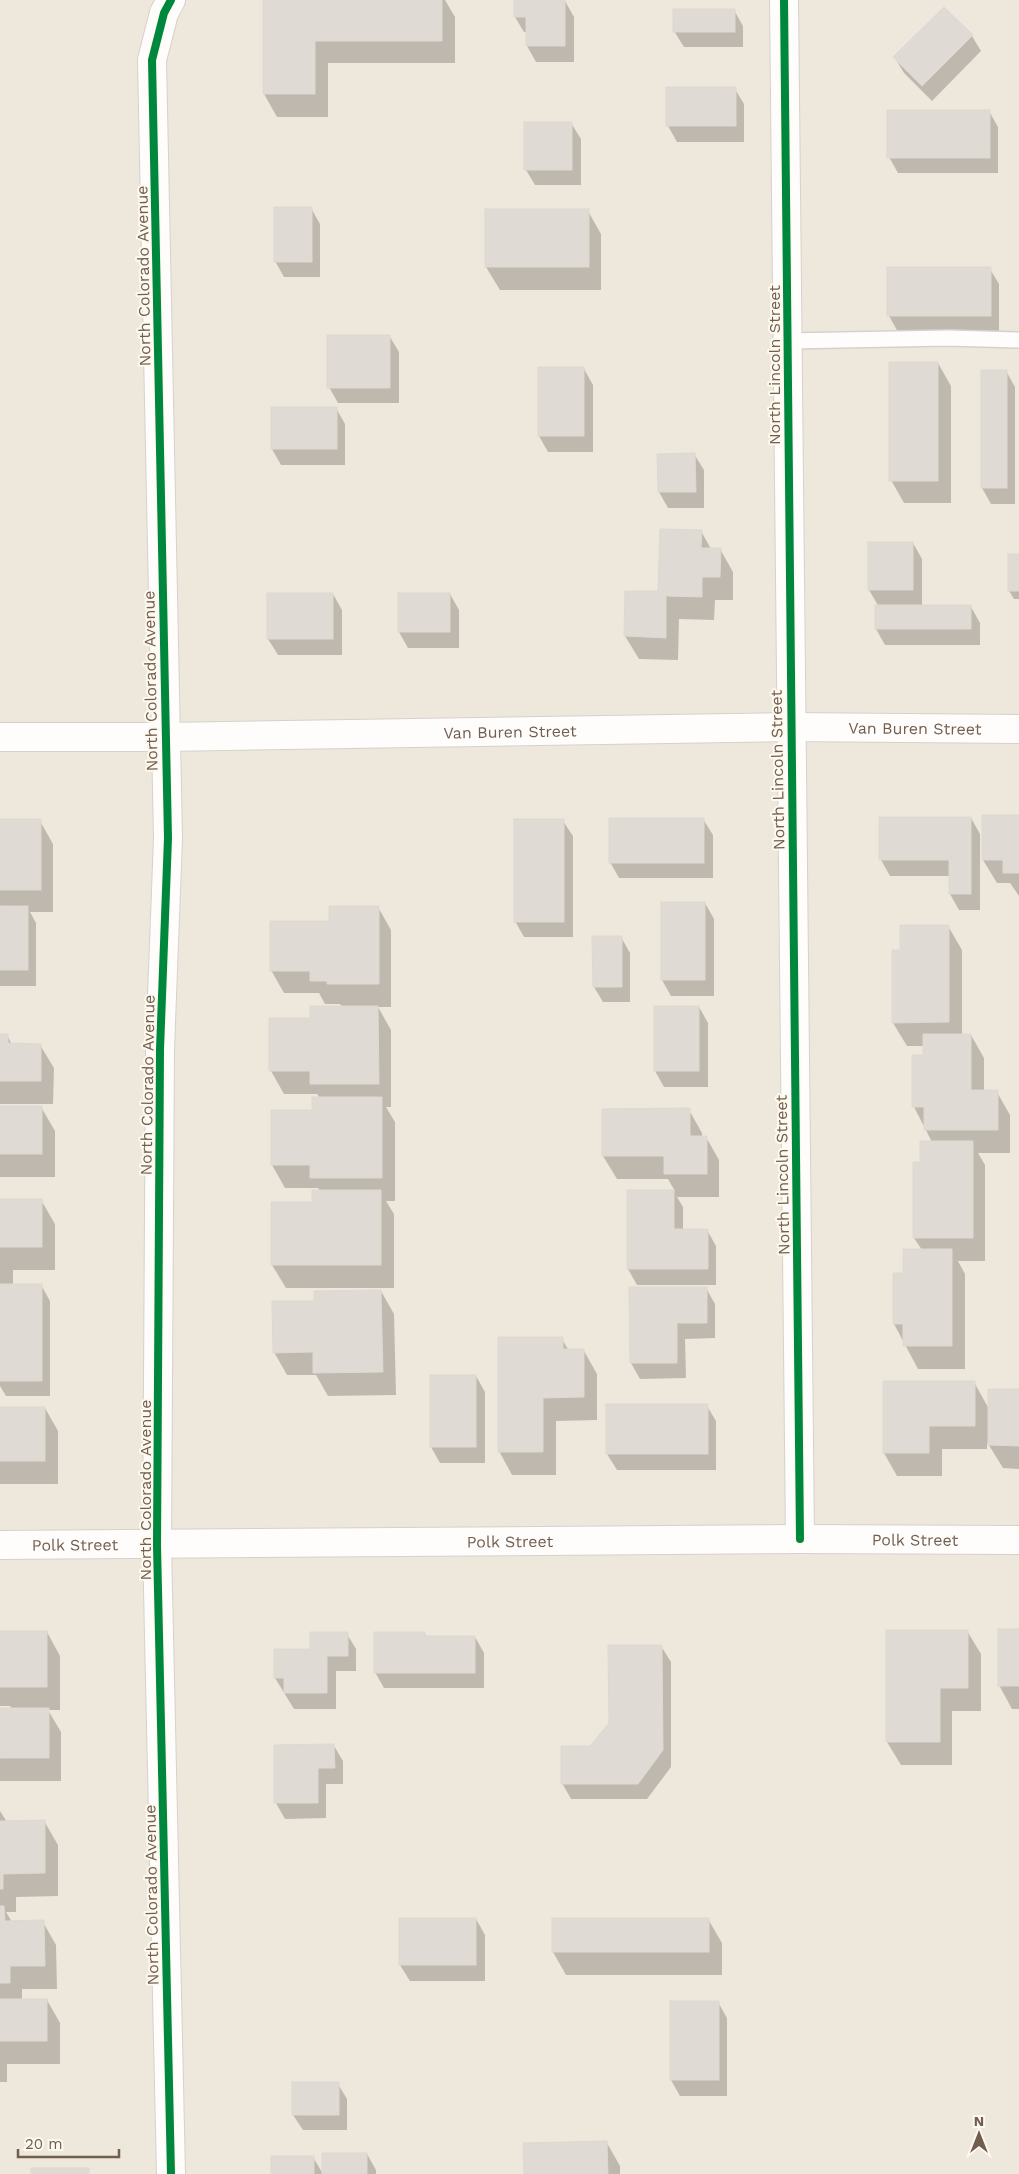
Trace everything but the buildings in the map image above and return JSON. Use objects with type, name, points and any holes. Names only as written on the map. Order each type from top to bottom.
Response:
[{"type":"street","name":"North Colorado Avenue","points":[[171,0],[164,13],[152,60],[168,838],[160,1049],[157,1544],[171,2174]]},
{"type":"street","name":"North Lincoln Street","points":[[784,0],[800,1539]]},
{"type":"street","name":"Van Buren Street","points":[[0,737],[165,737],[791,727],[1019,729]]},
{"type":"street","name":"Polk Street","points":[[0,1545],[800,1539],[1019,1540]]},
{"type":"lane","points":[[787,341],[948,338],[1019,340]]},
{"type":"shaded area","points":[[0,0],[1019,0],[1019,2174],[0,2174]]},
{"type":"cycle path","points":[[171,0],[164,13],[152,60],[168,838],[160,1049],[157,1545],[171,2174]]},
{"type":"cycle path","points":[[784,0],[800,1539]]}]
